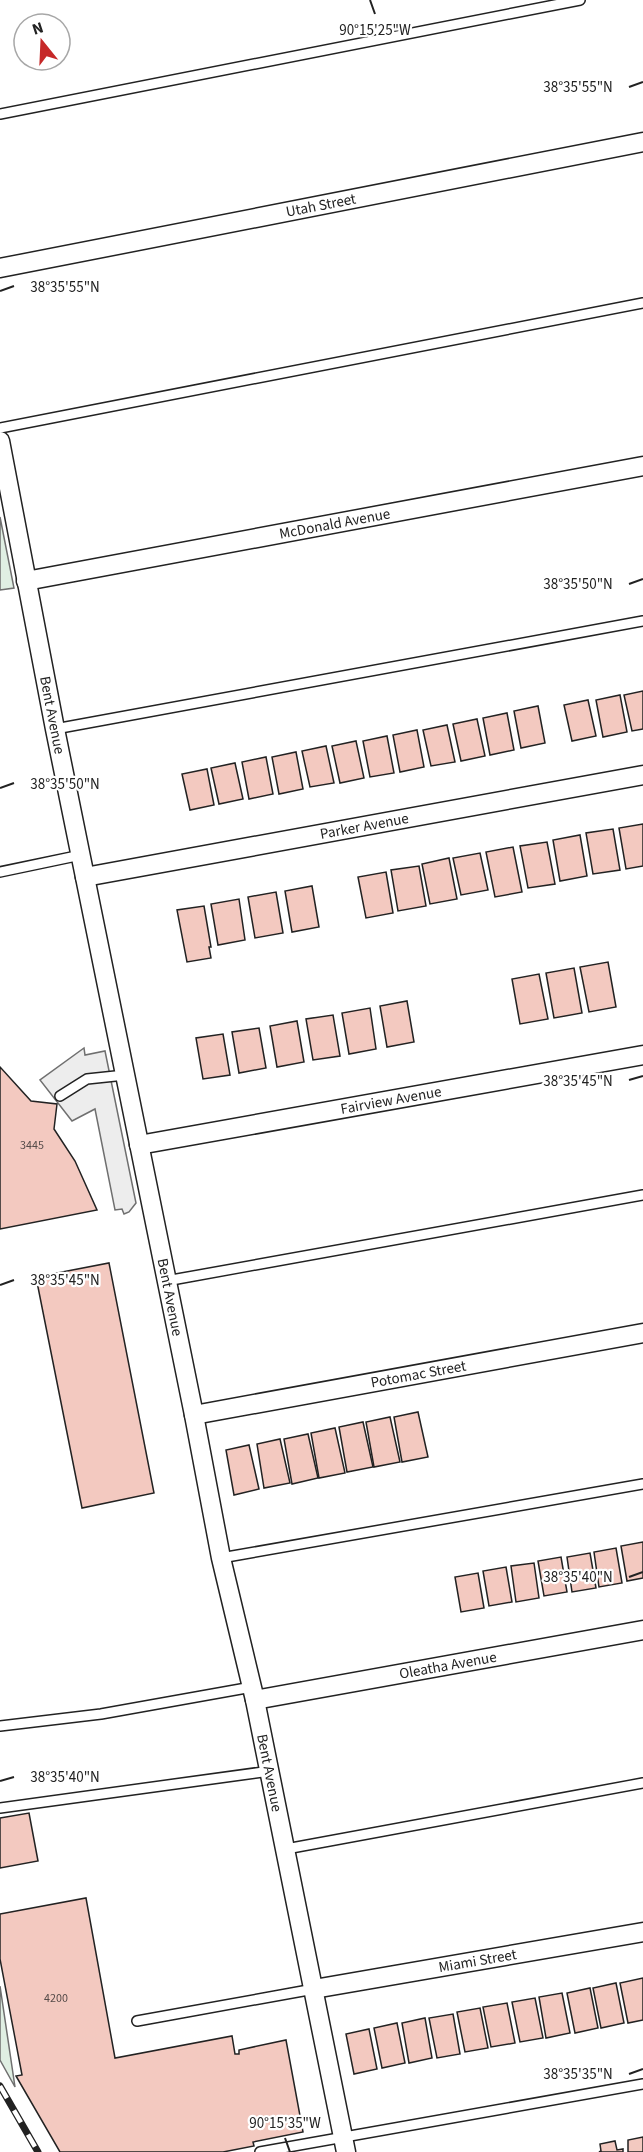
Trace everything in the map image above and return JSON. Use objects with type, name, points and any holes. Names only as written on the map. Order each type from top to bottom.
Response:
[{"type":"street","name":"Utah Street","points":[[0,268],[643,142]]},
{"type":"street","name":"Bent Avenue","points":[[0,441],[55,729],[221,1558],[270,1771],[345,2144]]},
{"type":"street","name":"McDonald Avenue","points":[[26,581],[643,466]]},
{"type":"street","name":"Parker Avenue","points":[[85,877],[643,775]]},
{"type":"street","name":"Fairview Avenue","points":[[139,1145],[643,1054]]},
{"type":"street","name":"Potomac Street","points":[[194,1415],[643,1333]]},
{"type":"street","name":"Oleatha Avenue","points":[[253,1694],[643,1630]]},
{"type":"street","name":"Miami Street","points":[[314,1989],[643,1932]]},
{"type":"lane","points":[[0,114],[580,0]]},
{"type":"lane","points":[[0,428],[643,303]]},
{"type":"lane","points":[[55,729],[643,621]]},
{"type":"lane","points":[[0,872],[81,855]]},
{"type":"lane","points":[[60,1096],[87,1079],[125,1075]]},
{"type":"lane","points":[[166,1281],[643,1196]]},
{"type":"lane","points":[[221,1558],[643,1484]]},
{"type":"lane","points":[[0,1726],[253,1694]]},
{"type":"lane","points":[[0,1808],[270,1771]]},
{"type":"lane","points":[[286,1849],[643,1783]]},
{"type":"lane","points":[[138,2020],[314,1989]]},
{"type":"lane","points":[[260,2152],[345,2144],[643,2084]]},
{"type":"green space","points":[[0,517],[14,588],[0,590]]},
{"type":"green space","points":[[0,1986],[15,2087],[0,2060]]},
{"type":"shaded area","points":[[84,1048],[85,1055],[105,1051],[136,1203],[129,1212],[124,1214],[122,1209],[115,1210],[95,1109],[72,1121],[40,1080]]},
{"type":"building","points":[[643,691],[643,729],[632,731],[624,695]]},
{"type":"building","points":[[620,695],[627,732],[603,737],[596,700]]},
{"type":"building","points":[[588,700],[596,736],[572,741],[564,705]]},
{"type":"building","points":[[538,706],[545,743],[521,748],[514,711]]},
{"type":"building","points":[[507,713],[514,750],[490,755],[483,718]]},
{"type":"building","points":[[477,719],[485,756],[461,761],[453,724]]},
{"type":"building","points":[[447,725],[455,762],[431,766],[423,730]]},
{"type":"building","points":[[417,730],[424,767],[400,772],[393,735]]},
{"type":"building","points":[[387,736],[394,773],[370,777],[363,741]]},
{"type":"building","points":[[356,741],[364,778],[340,783],[332,746]]},
{"type":"building","points":[[326,746],[334,783],[310,787],[302,751]]},
{"type":"building","points":[[296,752],[303,789],[279,794],[272,757]]},
{"type":"building","points":[[266,757],[273,794],[249,799],[242,762]]},
{"type":"building","points":[[235,763],[243,799],[219,804],[211,768]]},
{"type":"building","points":[[207,769],[214,805],[190,810],[182,774]]},
{"type":"building","points":[[643,824],[643,866],[626,869],[619,828]]},
{"type":"building","points":[[613,829],[620,870],[593,874],[586,833]]},
{"type":"building","points":[[580,835],[587,876],[560,881],[553,840]]},
{"type":"building","points":[[547,842],[555,884],[528,888],[520,846]]},
{"type":"building","points":[[513,847],[522,892],[495,897],[486,852]]},
{"type":"building","points":[[480,853],[488,890],[461,895],[453,858]]},
{"type":"building","points":[[449,858],[457,899],[430,904],[422,864]]},
{"type":"building","points":[[419,866],[426,906],[398,911],[391,870]]},
{"type":"building","points":[[386,872],[393,913],[366,918],[358,877]]},
{"type":"building","points":[[312,886],[319,927],[292,932],[285,891]]},
{"type":"building","points":[[276,892],[283,933],[255,938],[248,897]]},
{"type":"building","points":[[239,899],[245,940],[218,945],[211,904]]},
{"type":"building","points":[[204,906],[211,958],[187,962],[177,910]]},
{"type":"building","points":[[608,962],[616,1007],[589,1012],[580,967]]},
{"type":"building","points":[[574,968],[582,1013],[554,1018],[546,973]]},
{"type":"building","points":[[539,974],[548,1019],[520,1024],[512,979]]},
{"type":"building","points":[[407,1001],[414,1042],[387,1047],[380,1006]]},
{"type":"building","points":[[370,1008],[376,1049],[349,1054],[342,1013]]},
{"type":"building","points":[[333,1015],[340,1056],[313,1060],[306,1019]]},
{"type":"building","points":[[297,1021],[304,1062],[277,1067],[270,1026]]},
{"type":"building","points":[[259,1028],[266,1068],[239,1073],[232,1032]]},
{"type":"building","points":[[223,1034],[230,1075],[203,1079],[196,1038]]},
{"type":"building","points":[[0,1067],[31,1101],[57,1104],[54,1129],[75,1161],[97,1210],[0,1229]]},
{"type":"building","points":[[109,1263],[154,1493],[82,1508],[36,1277]]},
{"type":"building","points":[[418,1412],[428,1457],[402,1462],[394,1417]]},
{"type":"building","points":[[390,1417],[400,1462],[374,1467],[366,1422]]},
{"type":"building","points":[[363,1422],[373,1467],[347,1472],[339,1427]]},
{"type":"building","points":[[335,1428],[345,1473],[319,1478],[311,1433]]},
{"type":"building","points":[[308,1434],[318,1478],[292,1484],[284,1439]]},
{"type":"building","points":[[280,1439],[290,1483],[264,1488],[257,1444]]},
{"type":"building","points":[[249,1445],[259,1489],[234,1495],[226,1450]]},
{"type":"building","points":[[643,1542],[643,1578],[627,1581],[621,1546]]},
{"type":"building","points":[[616,1548],[622,1583],[599,1587],[594,1552]]},
{"type":"building","points":[[590,1553],[596,1588],[572,1592],[567,1557]]},
{"type":"building","points":[[561,1557],[567,1592],[544,1596],[538,1561]]},
{"type":"building","points":[[534,1563],[539,1598],[516,1602],[511,1566]]},
{"type":"building","points":[[506,1567],[512,1602],[489,1606],[483,1571]]},
{"type":"building","points":[[478,1573],[484,1608],[461,1612],[455,1577]]},
{"type":"building","points":[[29,1813],[38,1861],[0,1868],[0,1818]]},
{"type":"building","points":[[86,1898],[115,2058],[232,2036],[235,2054],[239,2054],[239,2050],[286,2040],[303,2132],[253,2142],[254,2146],[223,2152],[60,2152],[16,2076],[22,2075],[0,1959],[0,1914]]},
{"type":"building","points":[[643,1978],[643,2020],[628,2023],[620,1983]]},
{"type":"building","points":[[616,1983],[624,2023],[601,2028],[593,1988]]},
{"type":"building","points":[[590,1988],[598,2028],[575,2033],[567,1993]]},
{"type":"building","points":[[562,1993],[570,2033],[546,2038],[539,1997]]},
{"type":"building","points":[[535,1998],[543,2038],[520,2042],[512,2002]]},
{"type":"building","points":[[507,2003],[515,2043],[491,2047],[483,2007]]},
{"type":"building","points":[[480,2008],[488,2048],[465,2052],[457,2012]]},
{"type":"building","points":[[453,2014],[460,2054],[437,2058],[429,2018]]},
{"type":"building","points":[[425,2018],[432,2058],[409,2063],[402,2023]]},
{"type":"building","points":[[397,2023],[405,2063],[382,2068],[374,2028]]},
{"type":"building","points":[[369,2029],[377,2069],[354,2074],[346,2034]]},
{"type":"building","points":[[643,2137],[643,2152],[628,2152],[628,2140]]},
{"type":"building","points":[[615,2141],[617,2150],[623,2149],[623,2152],[599,2152],[601,2151],[600,2144]]},
{"type":"railway","points":[[0,2086],[38,2152]]}]
